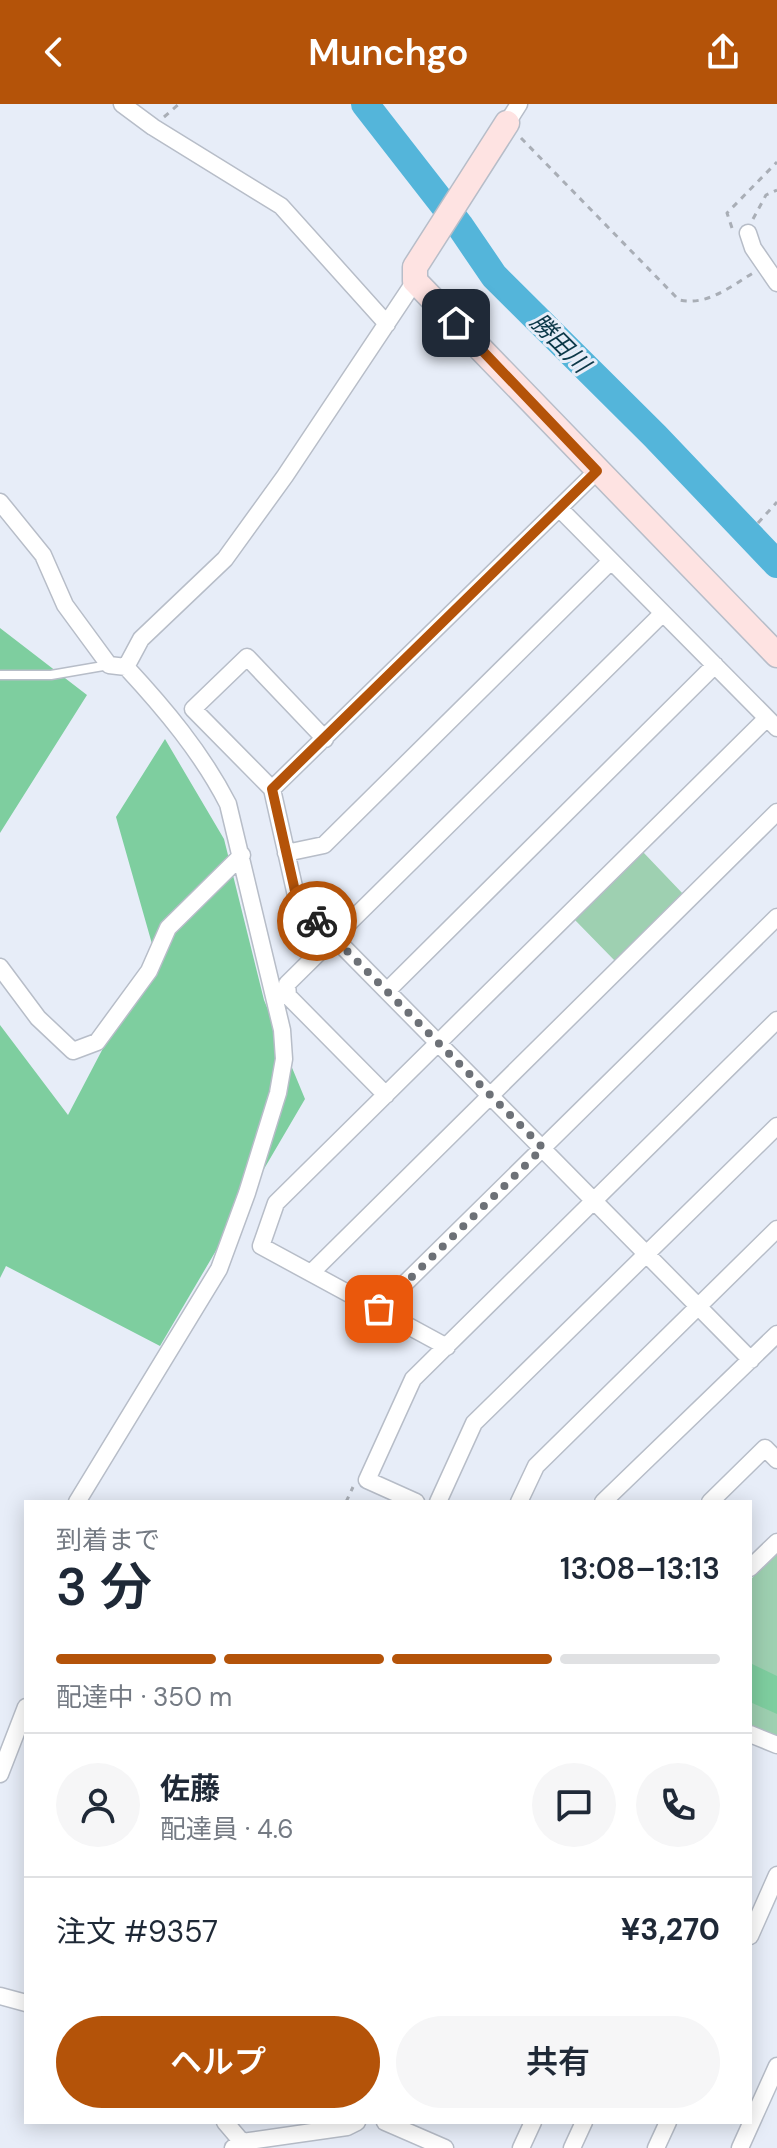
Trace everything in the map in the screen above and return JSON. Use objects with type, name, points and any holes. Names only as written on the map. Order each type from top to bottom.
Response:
[{"type":"street","points":[[122,104],[153,127],[281,206],[387,324]]},
{"type":"street","points":[[117,666],[225,559],[285,476],[415,281],[415,267],[513,114]]},
{"type":"street","points":[[750,239],[771,266],[777,283]]},
{"type":"street","points":[[415,281],[777,655]]},
{"type":"street","points":[[272,789],[597,471]]},
{"type":"street","points":[[0,502],[43,555],[65,605],[117,666],[155,698],[215,777],[228,804],[242,855],[282,1030],[284,1059],[278,1093],[219,1269],[78,1500]]},
{"type":"street","points":[[447,1347],[261,1246],[276,1203],[772,723],[559,508]]},
{"type":"street","points":[[286,853],[324,845],[611,561]]},
{"type":"street","points":[[386,1095],[288,996],[287,984],[663,613]]},
{"type":"street","points":[[325,739],[247,657],[193,709],[272,789],[297,900],[751,1360]]},
{"type":"street","points":[[387,991],[715,665]]},
{"type":"street","points":[[311,1273],[777,812]]},
{"type":"street","points":[[0,967],[38,1018],[73,1051],[97,1042],[149,971],[168,928],[242,855]]},
{"type":"street","points":[[379,1309],[777,917]]},
{"type":"street","points":[[412,1500],[367,1480],[413,1379],[777,1020]]},
{"type":"street","points":[[439,1500],[474,1423],[777,1126]]},
{"type":"street","points":[[520,1500],[536,1466],[777,1229]]},
{"type":"street","points":[[605,1500],[777,1334]]},
{"type":"street","points":[[712,1500],[765,1448],[777,1460]]},
{"type":"street","points":[[752,1566],[777,1542]]},
{"type":"street","points":[[0,1774],[5,1746],[24,1711]]},
{"type":"street","points":[[752,1739],[777,1745]]},
{"type":"street","points":[[752,1931],[777,1875]]},
{"type":"street","points":[[0,1996],[24,2002]]},
{"type":"street","points":[[752,2121],[777,2066]]},
{"type":"street","points":[[227,2124],[249,2145],[353,2124]]},
{"type":"street","points":[[390,2124],[445,2148]]},
{"type":"street","points":[[521,2148],[532,2124]]},
{"type":"street","points":[[572,2148],[583,2124]]},
{"type":"street","points":[[656,2148],[667,2124]]},
{"type":"street","points":[[740,2148],[751,2124]]},
{"type":"lane","points":[[0,675],[51,675],[117,666]]},
{"type":"path","points":[[513,114],[679,300],[707,300],[771,266]]},
{"type":"path","points":[[750,239],[732,228],[727,213],[777,162]]},
{"type":"path","points":[[750,239],[748,226],[766,195],[777,190]]},
{"type":"path","points":[[758,523],[777,502]]},
{"type":"green space","points":[[0,628],[87,695],[0,833]]},
{"type":"green space","points":[[165,739],[224,839],[264,1000],[305,1099],[160,1346],[6,1266],[0,1278],[0,1025],[68,1115],[154,951],[116,817]]},
{"type":"green space","points":[[643,852],[685,896],[616,962],[574,919]]},
{"type":"green space","points":[[777,1553],[777,1738],[752,1727],[752,1578]]},
{"type":"green space","points":[[752,1664],[777,1676],[777,1714],[752,1703]]},
{"type":"waterway","name":"勝田川","points":[[365,104],[460,226],[494,276],[655,436],[777,564]]},
{"type":"way so far","points":[[317,921],[543,1148],[379,1309]]},
{"type":"route","points":[[317,921],[297,900],[272,789],[597,471],[456,323]]}]
